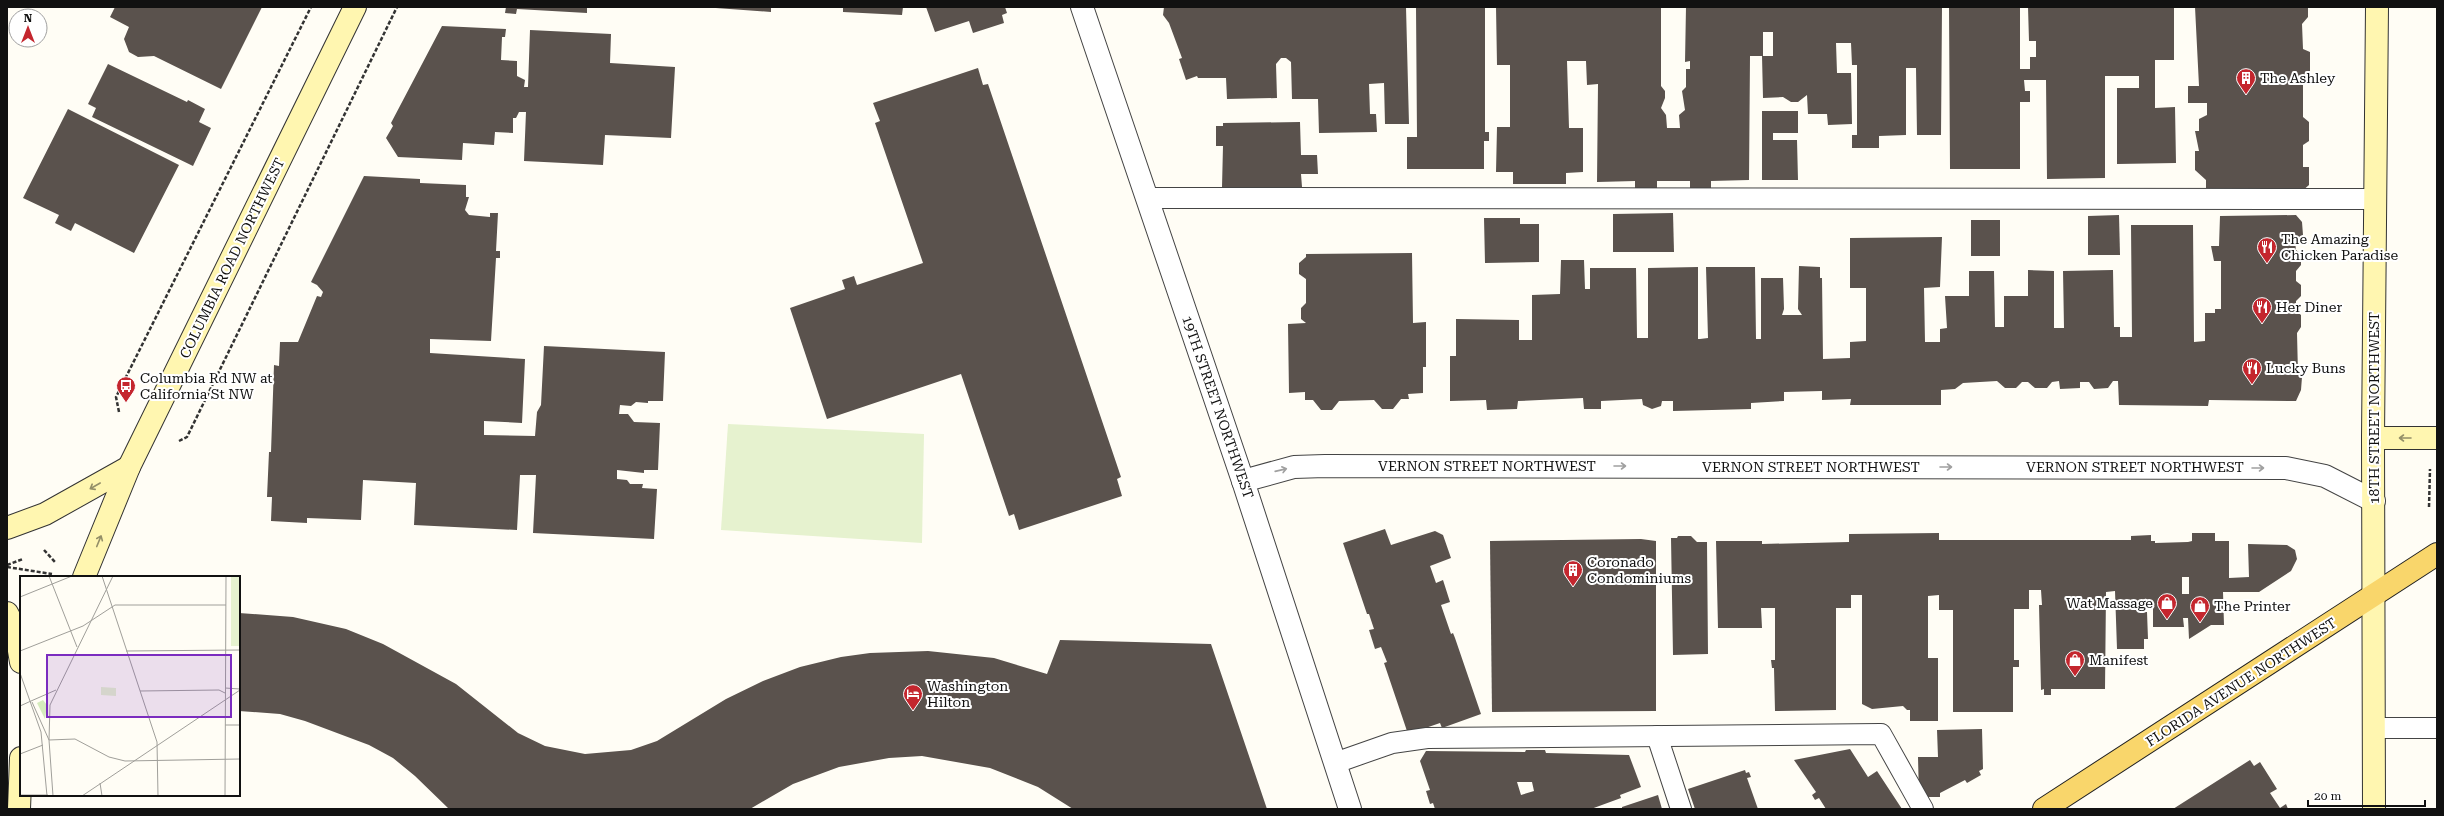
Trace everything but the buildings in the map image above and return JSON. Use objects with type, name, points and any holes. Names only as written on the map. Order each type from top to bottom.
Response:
[{"type":"main road","name":"COLUMBIA ROAD NORTHWEST","points":[[84,576],[129,467],[355,7]]},
{"type":"main road","name":"18TH STREET NORTHWEST","points":[[2374,809],[2373,438],[2377,7]]},
{"type":"main road","points":[[2373,438],[2437,438]]},
{"type":"main road","points":[[7,528],[45,514],[129,467]]},
{"type":"main road","name":"FLORIDA AVENUE NORTHWEST","points":[[2044,809],[2437,554]]},
{"type":"main road","points":[[7,613],[15,628],[20,656]]},
{"type":"main road","points":[[19,809],[20,784]]},
{"type":"street","name":"19TH STREET NORTHWEST","points":[[1082,7],[1243,481],[1350,809]]},
{"type":"street","name":"VERNON STREET NORTHWEST","points":[[1243,481],[1294,467],[1325,466],[2286,468],[2325,476],[2374,501]]},
{"type":"lane","points":[[1147,198],[2375,199]]},
{"type":"lane","points":[[2374,728],[2437,728]]},
{"type":"lane","points":[[1335,764],[1392,743],[1427,738],[1880,734],[1923,809]]},
{"type":"lane","points":[[1656,736],[1681,809]]},
{"type":"path","points":[[120,417],[116,397],[311,7]]},
{"type":"path","points":[[174,444],[187,437],[397,7]]},
{"type":"path","points":[[2429,506],[2431,462]]},
{"type":"path","points":[[7,567],[58,575]]},
{"type":"green space","points":[[728,424],[924,434],[922,543],[721,530]]},
{"type":"place","name":"The Ashley","points":[[2246,95]]},
{"type":"place","name":"The Amazing Chicken Paradise","points":[[2267,264]]},
{"type":"place","name":"Her Diner","points":[[2262,324]]},
{"type":"place","name":"Lucky Buns","points":[[2252,385]]},
{"type":"place","name":"Columbia Rd NW at California St NW","points":[[126,403]]},
{"type":"place","name":"Coronado Condominiums","points":[[1573,587]]},
{"type":"place","name":"Wat Massage","points":[[2167,620]]},
{"type":"place","name":"The Printer","points":[[2200,623]]},
{"type":"place","name":"Manifest","points":[[2075,677]]},
{"type":"place","name":"Washington Hilton","points":[[913,711]]}]
